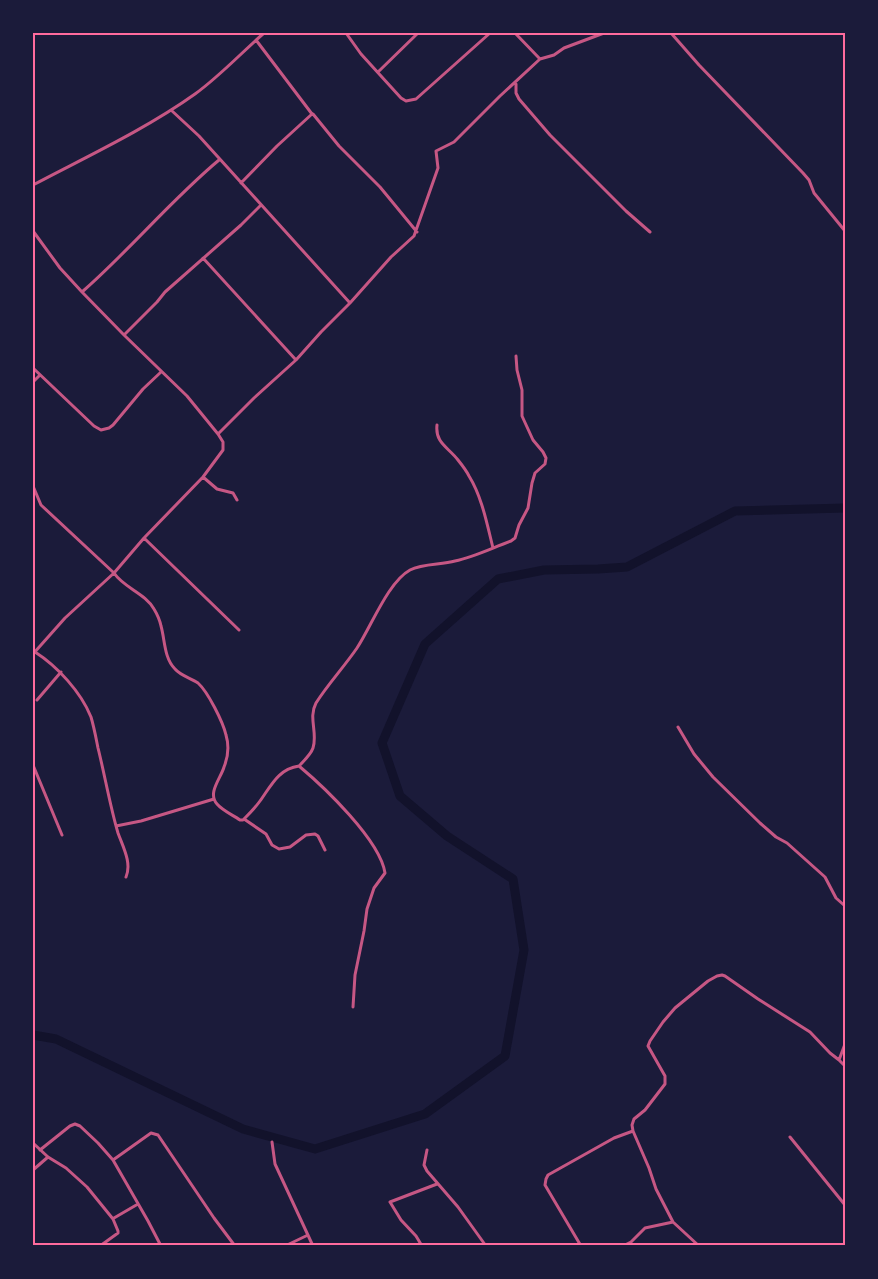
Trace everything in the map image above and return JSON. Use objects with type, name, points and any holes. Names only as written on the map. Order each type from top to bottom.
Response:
[{"type":"street","points":[[33,185],[171,110],[196,93],[264,33]]},
{"type":"street","points":[[346,33],[362,54],[406,101],[416,99],[490,33]]},
{"type":"street","points":[[378,72],[418,33]]},
{"type":"street","points":[[516,33],[540,60]]},
{"type":"street","points":[[218,434],[296,360],[417,232],[438,168],[436,151],[454,142],[540,60],[604,33]]},
{"type":"street","points":[[671,33],[803,173],[814,193],[845,231]]},
{"type":"street","points":[[256,40],[312,114],[339,146],[380,187],[417,232]]},
{"type":"street","points":[[516,82],[516,93],[519,99],[550,135],[650,232]]},
{"type":"street","points":[[171,110],[200,136],[350,303]]},
{"type":"street","points":[[241,183],[312,114]]},
{"type":"street","points":[[82,292],[219,159]]},
{"type":"street","points":[[124,335],[158,302],[165,292],[261,205]]},
{"type":"street","points":[[33,231],[60,268],[187,396],[223,442],[223,450],[203,477],[114,573],[65,618],[34,653],[48,660],[61,672],[74,688],[91,717],[116,826],[129,869],[126,877]]},
{"type":"street","points":[[203,258],[296,360]]},
{"type":"street","points":[[244,819],[258,804],[276,778],[284,771],[299,766],[313,750],[315,737],[312,718],[315,705],[358,647],[382,604],[402,576],[412,569],[458,561],[513,540],[528,508],[530,487],[534,476],[546,461],[545,455],[532,440],[522,416],[522,390],[516,356]]},
{"type":"street","points":[[33,368],[101,430],[113,425],[143,389],[161,372]]},
{"type":"street","points":[[33,382],[40,375]]},
{"type":"street","points":[[437,425],[436,432],[439,440],[470,477],[487,521],[493,548]]},
{"type":"street","points":[[203,477],[217,489],[233,493],[237,500]]},
{"type":"street","points":[[33,486],[41,505],[120,580],[150,603],[161,626],[169,661],[173,668],[197,683],[205,692],[220,718],[228,747],[214,799]]},
{"type":"street","points":[[144,538],[239,630]]},
{"type":"street","points":[[37,700],[61,672]]},
{"type":"street","points":[[678,727],[694,754],[713,777],[760,823],[825,877],[836,898],[845,906]]},
{"type":"street","points":[[33,765],[62,835]]},
{"type":"street","points":[[299,766],[315,779],[354,820],[373,845],[385,870],[374,888],[367,909],[355,975],[353,1007]]},
{"type":"street","points":[[214,799],[222,808],[240,820],[244,819],[267,835],[275,848],[290,847],[306,835],[315,834],[325,850]]},
{"type":"street","points":[[116,826],[141,821],[214,799]]},
{"type":"street","points":[[699,1246],[673,1222],[665,1208],[632,1125],[634,1119],[645,1110],[665,1083],[665,1076],[648,1046],[663,1022],[699,987],[717,976],[725,976],[810,1032],[845,1066]]},
{"type":"street","points":[[839,1060],[845,1044]]},
{"type":"street","points":[[40,1149],[70,1126],[75,1124],[80,1126],[113,1160],[161,1246]]},
{"type":"street","points":[[581,1246],[545,1185],[548,1174],[614,1138],[633,1131]]},
{"type":"street","points":[[113,1160],[151,1133],[158,1135],[235,1246]]},
{"type":"street","points":[[790,1137],[845,1205]]},
{"type":"street","points":[[272,1142],[275,1164],[313,1246]]},
{"type":"street","points":[[33,1143],[48,1157],[75,1175],[113,1219],[118,1233],[100,1246]]},
{"type":"street","points":[[427,1150],[424,1165],[486,1246]]},
{"type":"street","points":[[33,1170],[48,1157]]},
{"type":"street","points":[[422,1246],[390,1202],[437,1184]]},
{"type":"street","points":[[113,1219],[138,1203]]},
{"type":"street","points":[[623,1246],[631,1242],[645,1228],[673,1222]]},
{"type":"street","points":[[285,1246],[309,1234]]},
{"type":"waterway","points":[[33,1035],[56,1039],[243,1129],[315,1149],[425,1114],[505,1056],[524,950],[513,879],[447,836],[400,796],[382,743],[425,644],[498,579],[544,570],[627,567],[735,511],[845,508]]}]
